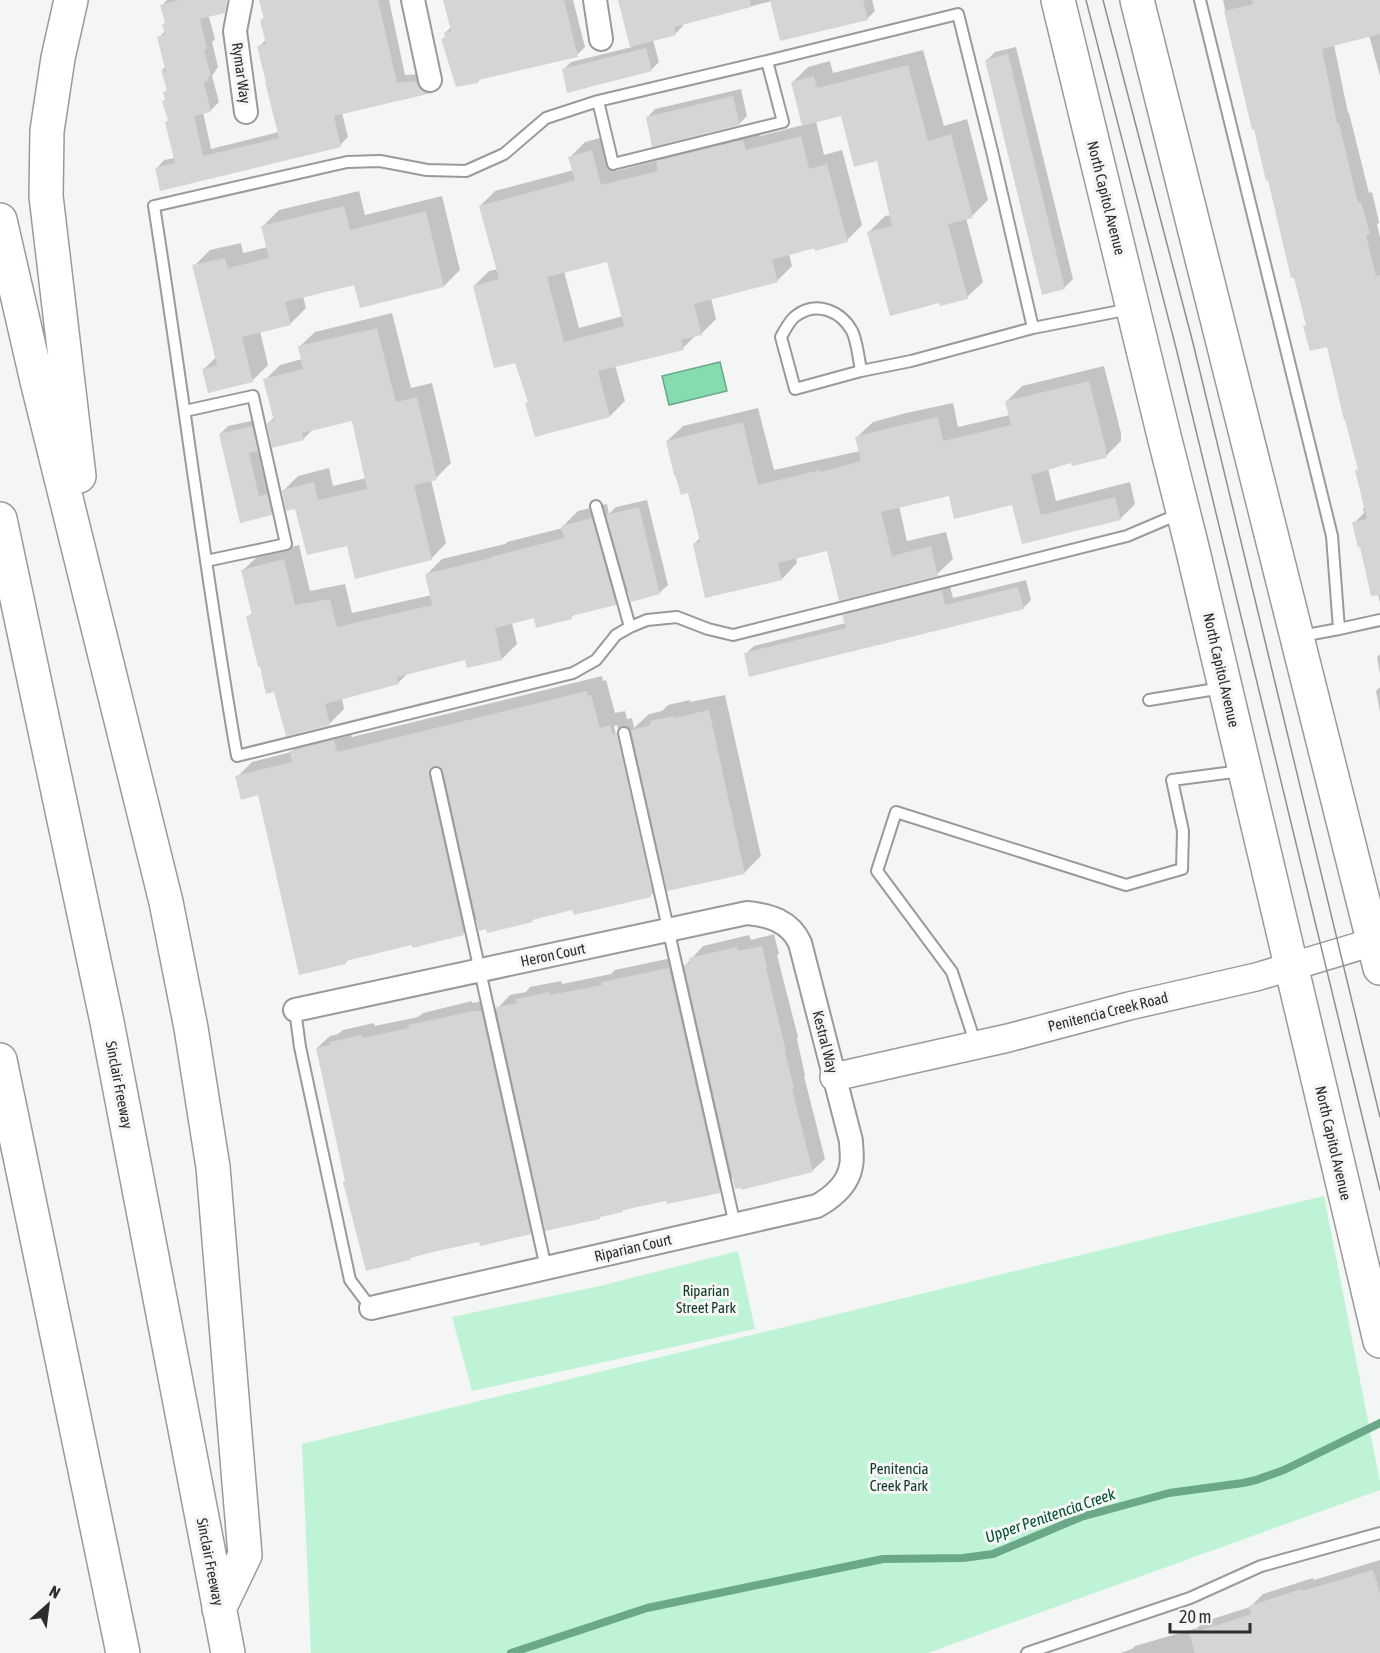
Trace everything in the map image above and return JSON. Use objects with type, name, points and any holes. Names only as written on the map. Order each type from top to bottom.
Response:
[{"type":"main road","points":[[71,0],[58,58],[47,130],[46,196],[97,618]]},
{"type":"main road","name":"North Capitol Avenue","points":[[1058,0],[1183,512],[1380,1341]]},
{"type":"main road","points":[[1137,0],[1378,950]]},
{"type":"main road","points":[[0,220],[37,381],[166,902],[191,1028],[213,1167],[245,1555],[219,1609]]},
{"type":"main road","name":"Sinclair Freeway","points":[[0,519],[107,1022],[227,1650]]},
{"type":"main road","points":[[0,1060],[123,1653]]},
{"type":"street","name":"Rymar Way","points":[[241,0],[235,31],[246,112]]},
{"type":"street","points":[[413,0],[430,80]]},
{"type":"street","points":[[595,0],[601,39]]},
{"type":"street","name":"Heron Court","points":[[296,1010],[747,913],[766,915],[784,923],[800,943]]},
{"type":"street","name":"Kestral Way","points":[[800,943],[851,1141]]},
{"type":"street","name":"Penitencia Creek Road","points":[[834,1077],[1256,977],[1291,966],[1378,950]]},
{"type":"street","name":"Riparian Court","points":[[371,1308],[817,1206],[833,1197],[844,1183],[851,1166],[851,1141]]},
{"type":"lane","points":[[1200,0],[1332,536],[1339,629]]},
{"type":"lane","points":[[1033,328],[958,14],[598,101],[546,118],[504,154],[466,171],[427,170],[380,161],[346,162],[154,206],[237,756],[573,672],[596,660],[616,635],[647,620],[676,618],[733,635],[1127,536],[1183,512]]},
{"type":"lane","points":[[598,101],[613,164],[783,122],[767,61]]},
{"type":"lane","points":[[861,371],[852,332],[843,319],[827,308],[809,308],[795,315],[781,337],[795,389],[1033,328],[1133,309]]},
{"type":"lane","points":[[185,411],[254,396],[286,544],[206,561]]},
{"type":"lane","points":[[596,506],[630,627]]},
{"type":"lane","points":[[1298,637],[1380,620]]},
{"type":"lane","points":[[1149,700],[1225,687]]},
{"type":"lane","points":[[624,733],[735,1225]]},
{"type":"lane","points":[[976,1045],[952,972],[877,872],[896,812],[1126,885],[1182,869],[1183,831],[1172,780],[1245,771]]},
{"type":"lane","points":[[436,773],[546,1268]]},
{"type":"lane","points":[[296,1010],[300,1047],[350,1280],[371,1308]]},
{"type":"lane","points":[[1027,1653],[1190,1598],[1261,1566],[1380,1533]]},
{"type":"green space","name":"Penitencia Creek Park","points":[[1324,1196],[1380,1490],[928,1653],[311,1653],[302,1444]]},
{"type":"green space","name":"Riparian Street Park","points":[[738,1251],[755,1329],[472,1391],[452,1317],[600,1286]]},
{"type":"shaded area","points":[[720,362],[727,391],[669,405],[662,376]]},
{"type":"building","points":[[178,0],[227,0],[225,13],[200,19],[207,49],[204,50],[211,76],[208,77],[209,81],[204,82],[211,112],[194,116],[203,156],[279,138],[257,46],[266,44],[260,20],[264,19],[259,0],[378,0],[397,83],[416,81],[425,93],[432,93],[334,116],[341,147],[160,191],[155,168],[175,163],[162,101],[165,100],[163,92],[167,91],[161,69],[166,72],[157,37],[165,35],[162,24],[165,23],[160,5]]},
{"type":"building","points":[[443,0],[564,0],[578,57],[456,87],[441,39],[445,38],[444,33],[451,31]]},
{"type":"building","points":[[618,0],[750,0],[751,7],[674,27],[676,35],[630,47]]},
{"type":"building","points":[[770,0],[863,0],[868,20],[780,41]]},
{"type":"building","points":[[1252,0],[1380,0],[1380,34],[1322,49],[1337,123],[1339,123],[1358,203],[1361,202],[1370,234],[1366,235],[1376,276],[1380,275],[1380,595],[1371,596],[1352,522],[1367,519],[1355,470],[1358,470],[1327,347],[1310,351],[1303,326],[1306,325],[1294,278],[1291,278],[1254,129],[1252,130],[1224,11],[1253,4]]},
{"type":"building","points":[[646,48],[652,71],[567,93],[562,69]]},
{"type":"building","points":[[1008,54],[1065,289],[1042,295],[985,60]]},
{"type":"building","points":[[908,65],[928,141],[951,134],[973,218],[948,224],[968,299],[940,306],[939,303],[890,316],[867,232],[892,226],[877,161],[854,167],[841,116],[802,126],[791,82],[814,76],[817,88]]},
{"type":"building","points":[[733,96],[740,125],[652,147],[646,117]]},
{"type":"building","points":[[801,136],[809,169],[827,164],[848,242],[815,251],[814,248],[772,260],[778,282],[694,304],[702,335],[681,340],[684,350],[598,371],[610,417],[535,437],[525,403],[528,402],[515,363],[494,368],[473,286],[499,279],[479,206],[575,180],[568,157],[592,150],[601,185],[658,171],[656,161],[743,140],[746,150]],"holes":[[[607,262],[624,326],[564,342],[547,277]]]},
{"type":"building","points":[[344,206],[350,230],[426,211],[444,287],[360,308],[354,285],[285,302],[291,325],[242,337],[253,382],[208,393],[202,369],[217,365],[192,265],[225,258],[228,268],[269,258],[261,226]]},
{"type":"building","points":[[377,328],[396,402],[417,397],[437,480],[414,485],[432,560],[355,579],[347,546],[307,555],[295,509],[286,511],[282,490],[314,482],[318,500],[367,489],[352,421],[302,433],[304,440],[272,448],[267,423],[274,421],[263,379],[303,369],[298,346]]},
{"type":"building","points":[[1089,381],[1106,449],[1106,458],[1072,466],[1071,463],[1031,475],[1041,515],[1115,497],[1121,520],[1022,544],[1012,505],[954,519],[949,496],[881,512],[892,556],[931,546],[938,576],[839,601],[827,551],[778,563],[782,580],[705,598],[693,544],[700,542],[688,493],[681,495],[666,441],[743,422],[758,485],[861,461],[855,437],[889,428],[938,417],[943,441],[1011,425],[1005,401]]},
{"type":"building","points":[[252,426],[258,451],[249,453],[259,496],[267,494],[272,515],[240,523],[219,434]]},
{"type":"building","points":[[639,507],[660,594],[631,602],[606,515]]},
{"type":"building","points":[[592,518],[616,605],[571,616],[572,619],[536,628],[534,618],[495,628],[502,660],[467,668],[465,660],[397,677],[399,684],[325,704],[330,725],[286,736],[274,692],[266,694],[260,667],[258,667],[246,616],[252,615],[241,570],[284,559],[295,605],[330,599],[337,627],[432,605],[425,574],[564,538],[561,526]]},
{"type":"building","points":[[1018,587],[1024,609],[749,677],[744,653],[846,628],[842,615],[942,590],[945,605]]},
{"type":"building","points":[[587,691],[587,695],[591,695],[600,728],[610,725],[612,734],[617,733],[653,894],[650,894],[651,897],[574,915],[572,910],[487,933],[486,929],[479,931],[443,771],[435,766],[431,768],[429,775],[464,935],[345,961],[346,964],[299,975],[258,795],[241,800],[235,776],[292,762],[290,751],[334,740],[337,752]]},
{"type":"building","points":[[709,710],[745,874],[667,891],[631,730],[651,725],[650,721]]},
{"type":"building","points":[[762,946],[794,1088],[792,1089],[813,1172],[741,1190],[741,1188],[735,1189],[684,965],[690,963],[689,958],[737,947],[738,951]]},
{"type":"building","points":[[669,968],[720,1193],[623,1210],[623,1212],[600,1217],[600,1219],[545,1231],[496,1007],[517,1003],[516,999],[602,985],[601,982]]},
{"type":"building","points":[[472,1011],[481,1011],[531,1234],[480,1246],[479,1242],[433,1252],[366,1271],[343,1182],[345,1181],[316,1048],[330,1045],[329,1042],[362,1035],[363,1038]]},
{"type":"building","points":[[1373,1570],[1380,1593],[1380,1653],[1195,1653],[1189,1634],[1251,1614],[1249,1606],[1301,1589],[1302,1591]]},
{"type":"waterway","name":"Upper Penitencia Creek","points":[[511,1653],[647,1608],[883,1559],[963,1558],[993,1554],[1081,1517],[1169,1493],[1256,1480],[1284,1470],[1380,1423]]},
{"type":"tram line","points":[[1086,0],[1176,348],[1380,1190]]},
{"type":"tram line","points":[[1103,0],[1193,343],[1380,1117]]}]
